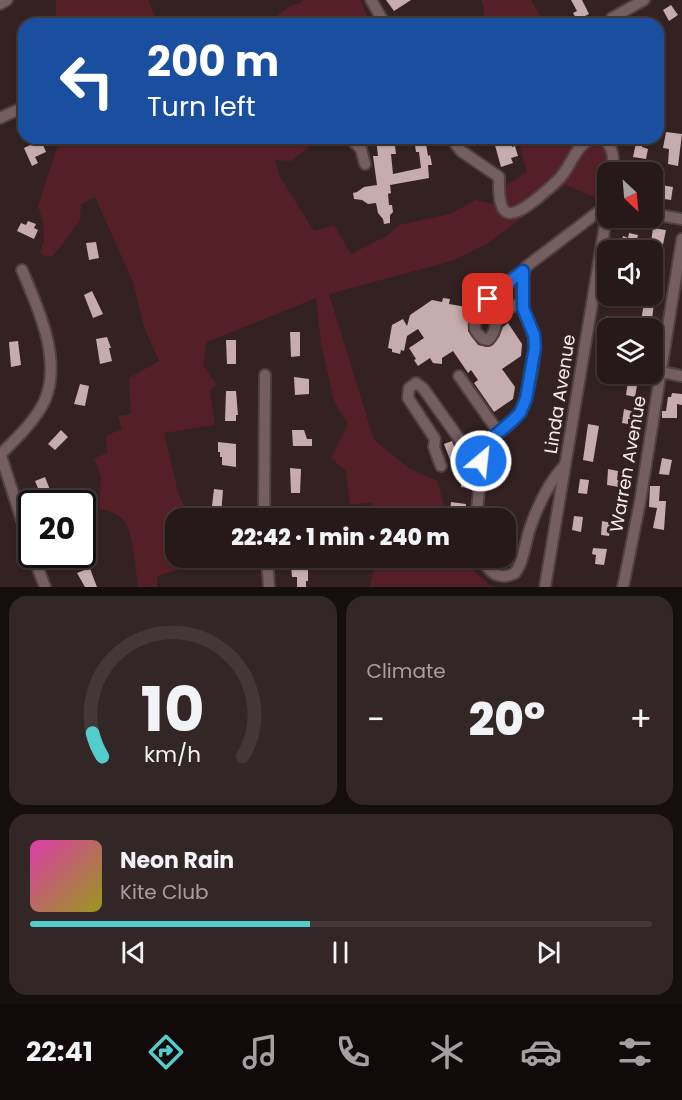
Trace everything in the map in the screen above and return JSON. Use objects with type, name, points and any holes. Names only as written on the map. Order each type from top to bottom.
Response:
[{"type":"street","points":[[371,0],[382,18]]},
{"type":"street","points":[[618,18],[644,0]]},
{"type":"street","points":[[0,118],[18,110]]},
{"type":"street","points":[[356,144],[361,149],[365,164]]},
{"type":"street","points":[[455,144],[461,152],[499,177],[499,200],[506,213],[512,214],[518,212],[554,184],[563,175],[582,144]]},
{"type":"street","points":[[609,144],[612,162]]},
{"type":"street","points":[[522,303],[512,306],[499,316],[494,335],[488,340],[483,339],[476,331],[474,327],[477,314],[488,299],[527,266],[597,213]]},
{"type":"street","points":[[663,216],[682,219]]},
{"type":"street","name":"Linda Avenue","points":[[545,587],[604,228]]},
{"type":"street","name":"Warren Avenue","points":[[663,354],[682,239]]},
{"type":"street","points":[[18,508],[0,453],[40,409],[47,393],[50,374],[47,342],[22,270]]},
{"type":"street","points":[[477,508],[484,445],[520,413],[526,399],[535,347],[534,335],[522,303],[523,271]]},
{"type":"street","points":[[663,373],[682,376]]},
{"type":"street","points":[[264,508],[265,375]]},
{"type":"street","points":[[459,376],[499,432]]},
{"type":"street","points":[[441,466],[435,439],[408,398],[409,388],[416,383],[423,388],[465,447],[481,459]]},
{"type":"street","name":"Warren Avenue","points":[[621,585],[640,502],[658,384]]},
{"type":"street","points":[[435,443],[454,433]]},
{"type":"street","points":[[487,568],[493,574],[502,577],[515,573],[519,568],[530,528],[538,510],[558,472],[566,463]]},
{"type":"street","points":[[38,568],[45,587]]},
{"type":"street","points":[[268,568],[269,587]]},
{"type":"shaded area","points":[[56,0],[148,0],[157,18],[56,18]]},
{"type":"shaded area","points":[[303,0],[360,0],[368,18],[274,18],[292,5],[299,4]]},
{"type":"shaded area","points":[[481,0],[531,0],[542,18],[484,18]]},
{"type":"shaded area","points":[[58,144],[312,144],[291,161],[275,160],[279,175],[314,231],[334,225],[351,254],[388,235],[399,225],[450,214],[476,200],[492,204],[502,200],[507,185],[527,172],[519,144],[609,144],[607,162],[597,162],[597,198],[566,185],[487,244],[455,260],[329,294],[374,440],[410,469],[437,481],[445,508],[375,508],[371,502],[350,505],[346,471],[331,458],[348,424],[334,402],[321,343],[316,298],[207,342],[203,365],[216,384],[210,392],[215,425],[164,433],[178,492],[185,508],[165,508],[165,568],[180,569],[157,576],[157,587],[138,587],[134,552],[127,526],[116,514],[99,509],[101,477],[94,458],[108,453],[106,436],[122,429],[118,416],[131,414],[129,378],[159,361],[144,327],[133,282],[95,197],[81,204],[80,220],[52,256],[46,257],[40,253],[44,241],[43,222],[38,206]]},
{"type":"shaded area","points":[[374,568],[470,568],[494,587],[370,587]]},
{"type":"building","points":[[386,0],[411,0],[394,11]]},
{"type":"building","points":[[571,0],[582,0],[589,14],[576,18],[573,13],[577,11]]},
{"type":"building","points":[[671,5],[678,15],[669,21],[663,10]]},
{"type":"building","points":[[666,132],[682,134],[678,166],[668,164],[669,149],[663,148]]},
{"type":"building","points":[[32,144],[43,144],[46,152],[35,157],[38,163],[32,166],[24,148]]},
{"type":"building","points":[[377,144],[395,144],[396,154],[391,154],[393,174],[421,168],[419,152],[416,152],[415,144],[426,144],[432,165],[428,165],[429,178],[390,185],[389,205],[392,205],[393,212],[390,215],[390,223],[384,224],[376,203],[368,204],[354,199],[353,193],[364,187],[377,185],[373,156],[378,156]]},
{"type":"building","points":[[495,144],[515,146],[518,156],[511,158],[513,163],[501,167]]},
{"type":"building","points":[[636,144],[642,144],[642,147],[648,149],[646,159],[633,157]]},
{"type":"building","points":[[663,185],[673,187],[671,200],[663,199]]},
{"type":"building","points":[[28,221],[36,224],[34,228],[38,230],[34,239],[17,231],[21,223],[26,225]]},
{"type":"building","points":[[653,228],[666,230],[663,245],[663,240],[651,240]]},
{"type":"building","points":[[629,233],[638,235],[637,240],[622,240],[623,236],[628,238]]},
{"type":"building","points":[[96,242],[99,258],[89,260],[86,243]]},
{"type":"building","points":[[92,291],[103,314],[93,318],[84,295]]},
{"type":"building","points":[[443,298],[450,299],[449,304],[472,308],[468,319],[468,331],[478,345],[487,347],[493,345],[503,327],[508,323],[522,344],[521,356],[502,369],[515,387],[513,399],[494,412],[474,383],[478,380],[471,370],[468,373],[453,351],[442,358],[442,364],[433,363],[430,358],[418,366],[409,348],[424,338],[418,329],[407,336],[404,351],[401,350],[400,354],[388,348],[392,325],[403,319],[407,326],[410,315],[432,300],[442,302]]},
{"type":"building","points":[[643,306],[654,306],[652,318],[642,318]]},
{"type":"building","points":[[290,332],[300,332],[300,356],[291,357]]},
{"type":"building","points":[[107,337],[112,361],[100,364],[96,339]]},
{"type":"building","points":[[226,340],[236,340],[236,364],[227,364]]},
{"type":"building","points":[[18,341],[21,365],[11,367],[9,342]]},
{"type":"building","points":[[294,377],[309,379],[309,394],[295,395]]},
{"type":"building","points":[[80,384],[89,386],[85,406],[74,404]]},
{"type":"building","points":[[628,384],[637,384],[635,397],[626,395]]},
{"type":"building","points":[[226,391],[236,391],[238,415],[236,415],[236,421],[225,421]]},
{"type":"building","points":[[672,393],[682,394],[682,405],[677,404],[677,418],[662,418],[662,411],[666,411],[668,397],[671,397]]},
{"type":"building","points":[[624,409],[638,413],[636,419],[628,419],[628,424],[622,423]]},
{"type":"building","points":[[588,424],[599,426],[593,462],[583,460]]},
{"type":"building","points":[[61,430],[68,437],[55,450],[48,444]]},
{"type":"building","points":[[292,430],[304,430],[307,439],[312,439],[312,446],[293,446]]},
{"type":"building","points":[[452,441],[462,467],[454,470],[444,444]]},
{"type":"building","points":[[218,442],[236,444],[236,467],[222,465]]},
{"type":"building","points":[[662,458],[672,460],[669,475],[659,474]]},
{"type":"building","points":[[290,468],[301,469],[300,493],[291,493]]},
{"type":"building","points":[[463,468],[472,470],[469,488],[461,487]]},
{"type":"building","points":[[608,469],[618,471],[619,487],[607,485]]},
{"type":"building","points":[[45,477],[50,490],[39,490],[35,481]]},
{"type":"building","points":[[580,479],[589,480],[587,494],[578,493]]},
{"type":"building","points":[[650,486],[660,486],[659,501],[666,501],[664,530],[653,528],[657,508],[649,507]]},
{"type":"building","points":[[214,489],[223,490],[222,508],[212,508]]},
{"type":"building","points":[[451,502],[466,504],[466,508],[450,508]]},
{"type":"building","points":[[574,516],[583,517],[581,532],[572,530]]},
{"type":"building","points":[[602,521],[612,523],[609,536],[601,535]]},
{"type":"building","points":[[593,548],[607,549],[604,565],[595,564],[596,555],[592,554]]},
{"type":"building","points":[[90,568],[97,587],[85,587],[77,573]]},
{"type":"building","points":[[291,568],[308,568],[306,587],[297,587],[297,577],[292,577]]},
{"type":"route","points":[[481,461],[484,445],[520,413],[526,399],[535,347],[534,335],[523,308],[523,271],[488,299]]}]
